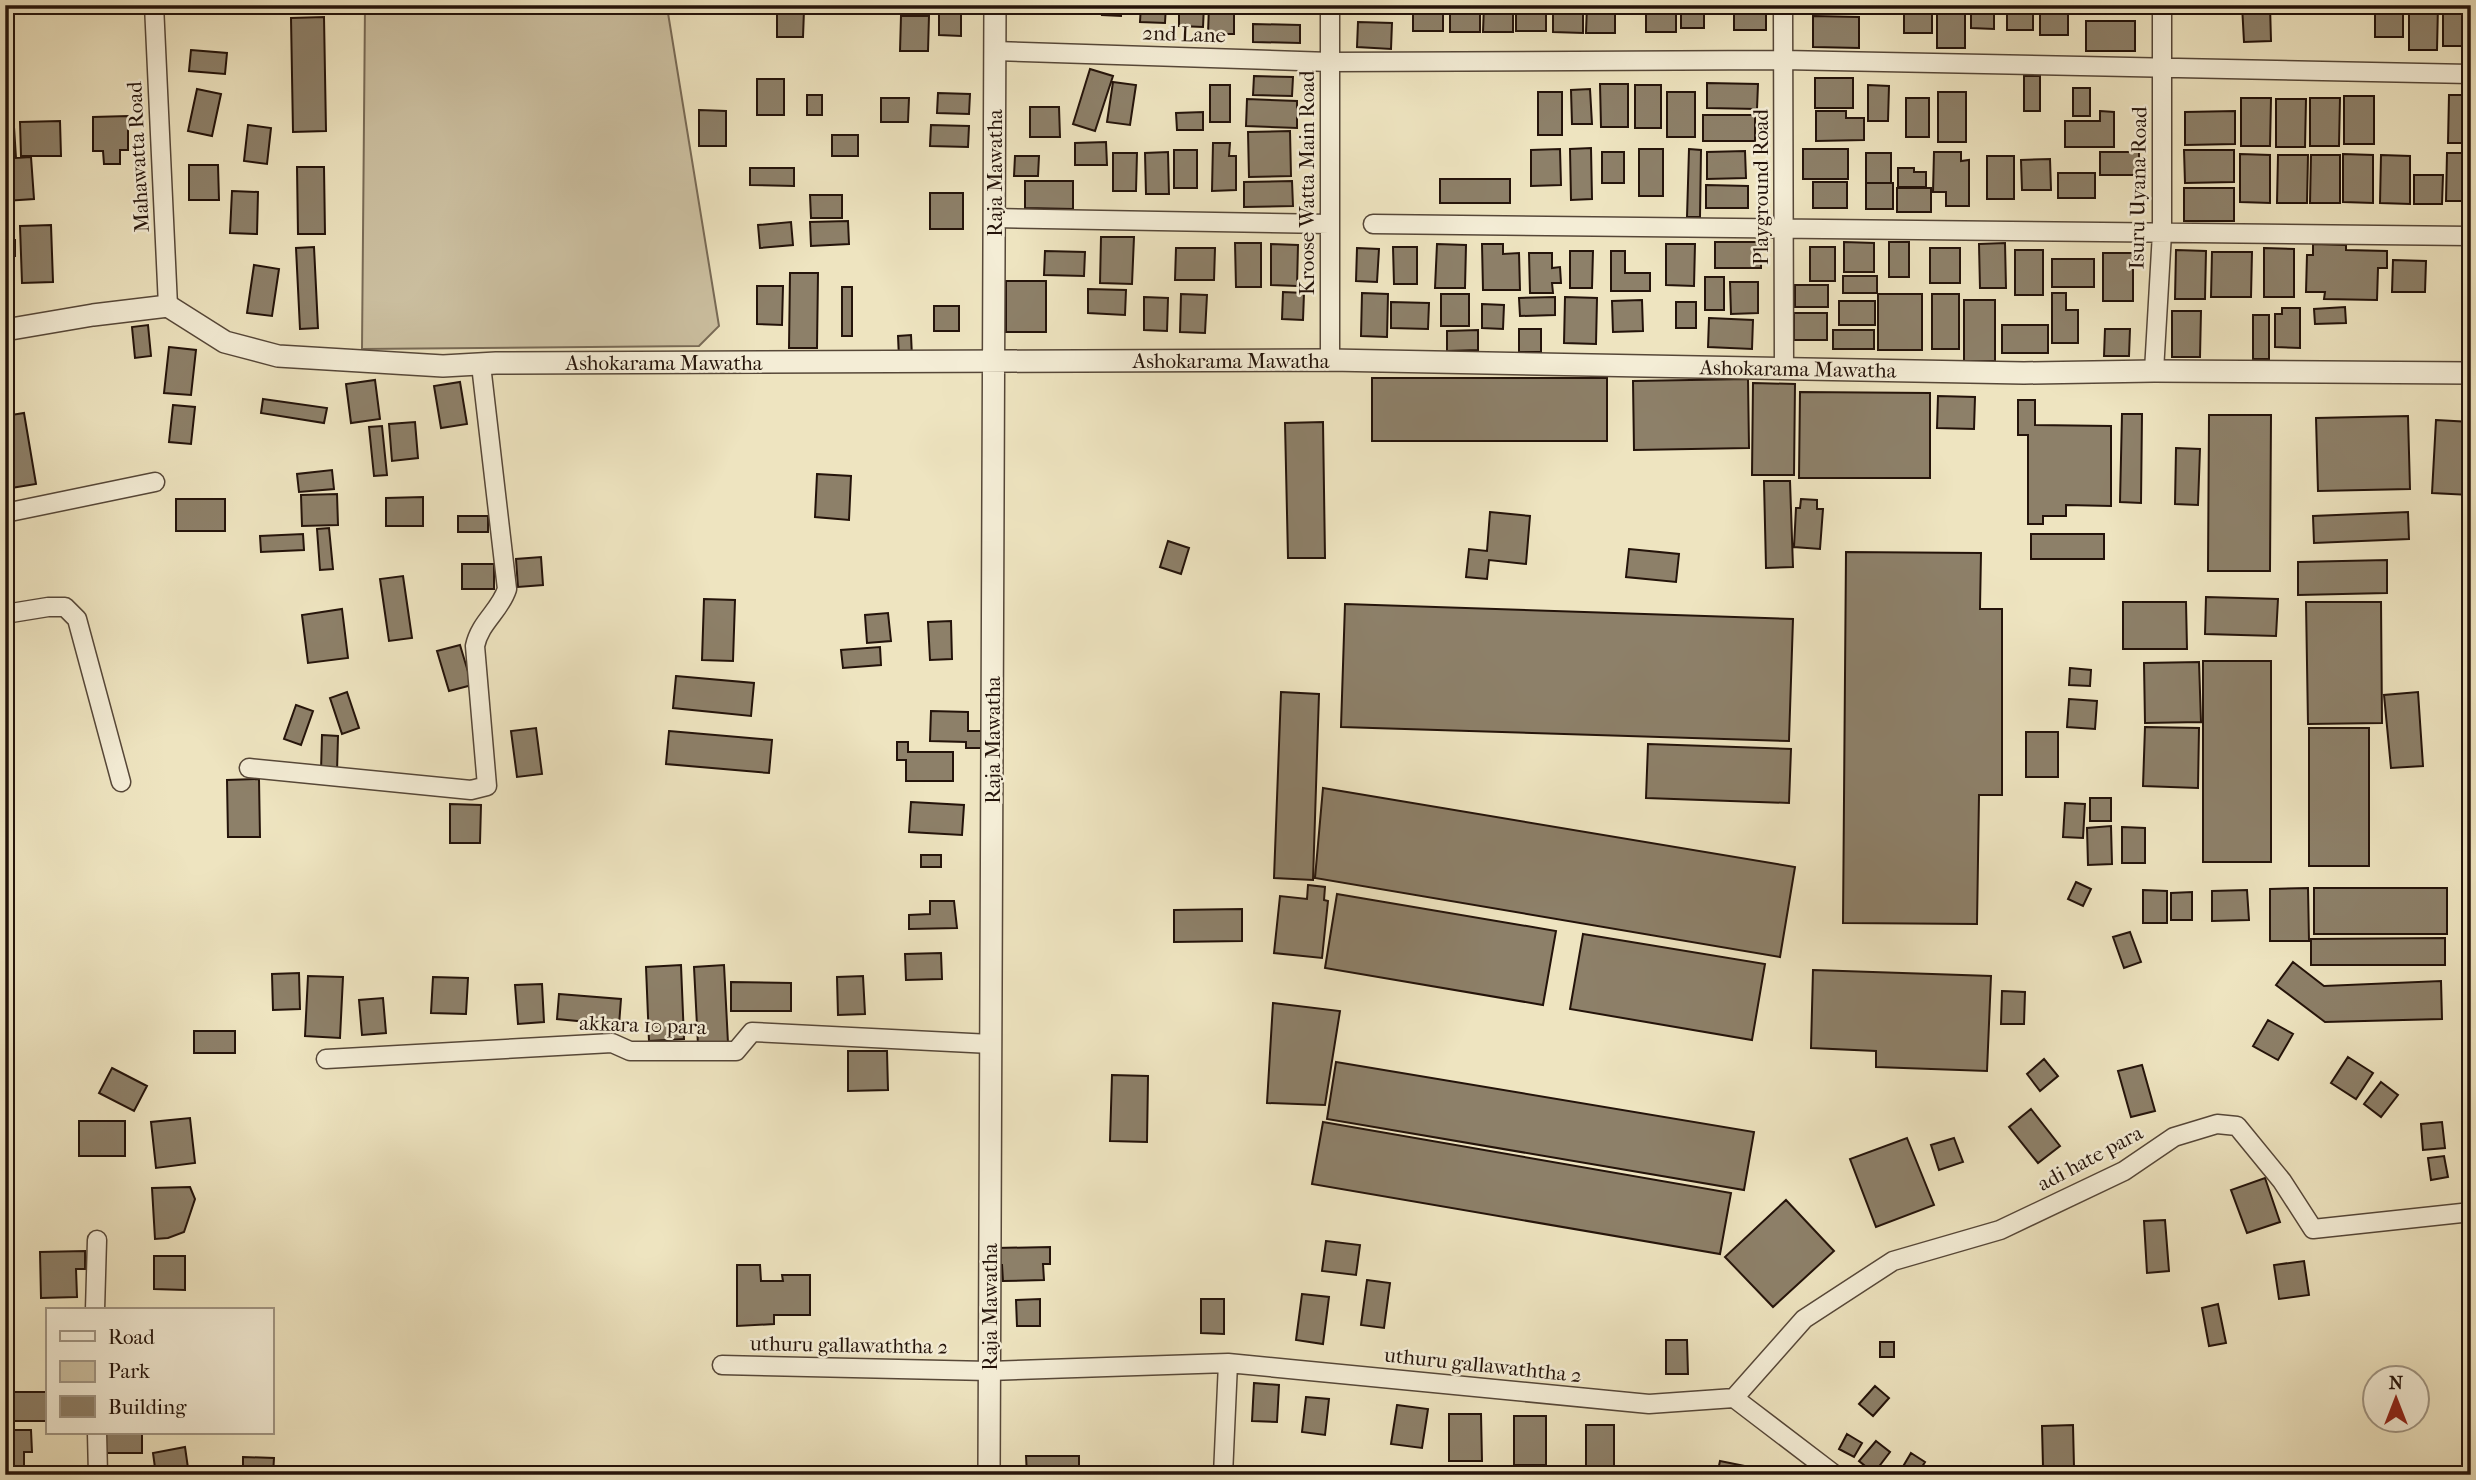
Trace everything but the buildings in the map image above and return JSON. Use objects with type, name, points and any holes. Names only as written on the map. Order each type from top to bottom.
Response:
[{"type":"street","name":"Mahawatta Road","points":[[154,5],[168,306]]},
{"type":"street","name":"Raja Mawatha","points":[[989,1475],[995,5]]},
{"type":"street","name":"Kroose Watta Main Road","points":[[1330,5],[1330,360]]},
{"type":"street","name":"Playground Road","points":[[1783,5],[1784,369]]},
{"type":"street","name":"Isuru Uyana Road","points":[[2154,371],[2162,233],[2162,5]]},
{"type":"street","name":"2nd Lane","points":[[995,51],[1330,62],[1783,60],[2470,74]]},
{"type":"street","points":[[995,218],[1329,224]]},
{"type":"street","points":[[1373,224],[2470,236]]},
{"type":"street","points":[[5,330],[168,306]]},
{"type":"street","name":"Ashokarama Mawatha","points":[[168,306],[225,342],[278,356],[429,366],[1330,360],[2024,373],[2471,373]]},
{"type":"street","points":[[249,768],[471,790],[487,786],[475,646],[478,632],[502,604],[507,589],[481,365]]},
{"type":"street","points":[[5,513],[155,482]]},
{"type":"street","points":[[5,614],[65,607],[77,619],[121,782]]},
{"type":"street","name":"akkara 10 para","points":[[326,1059],[612,1042],[630,1051],[736,1051],[752,1031],[991,1044]]},
{"type":"street","name":"adi hate para","points":[[1734,1398],[1804,1319],[1894,1261],[2000,1230],[2124,1171],[2174,1137],[2217,1124],[2237,1126],[2282,1181],[2313,1229],[2471,1212]]},
{"type":"street","points":[[95,1308],[97,1240]]},
{"type":"street","points":[[1223,1475],[1228,1363]]},
{"type":"street","name":"uthuru gallawaththa 2","points":[[722,1365],[989,1371],[1228,1363],[1649,1404],[1734,1398]]},
{"type":"street","points":[[1734,1398],[1835,1475]]},
{"type":"street","points":[[97,1434],[98,1475]]},
{"type":"green space","points":[[365,5],[668,13],[719,326],[699,346],[362,349]]},
{"type":"green space","points":[[2471,1466],[2471,1475],[2322,1475],[2325,1472]]}]
